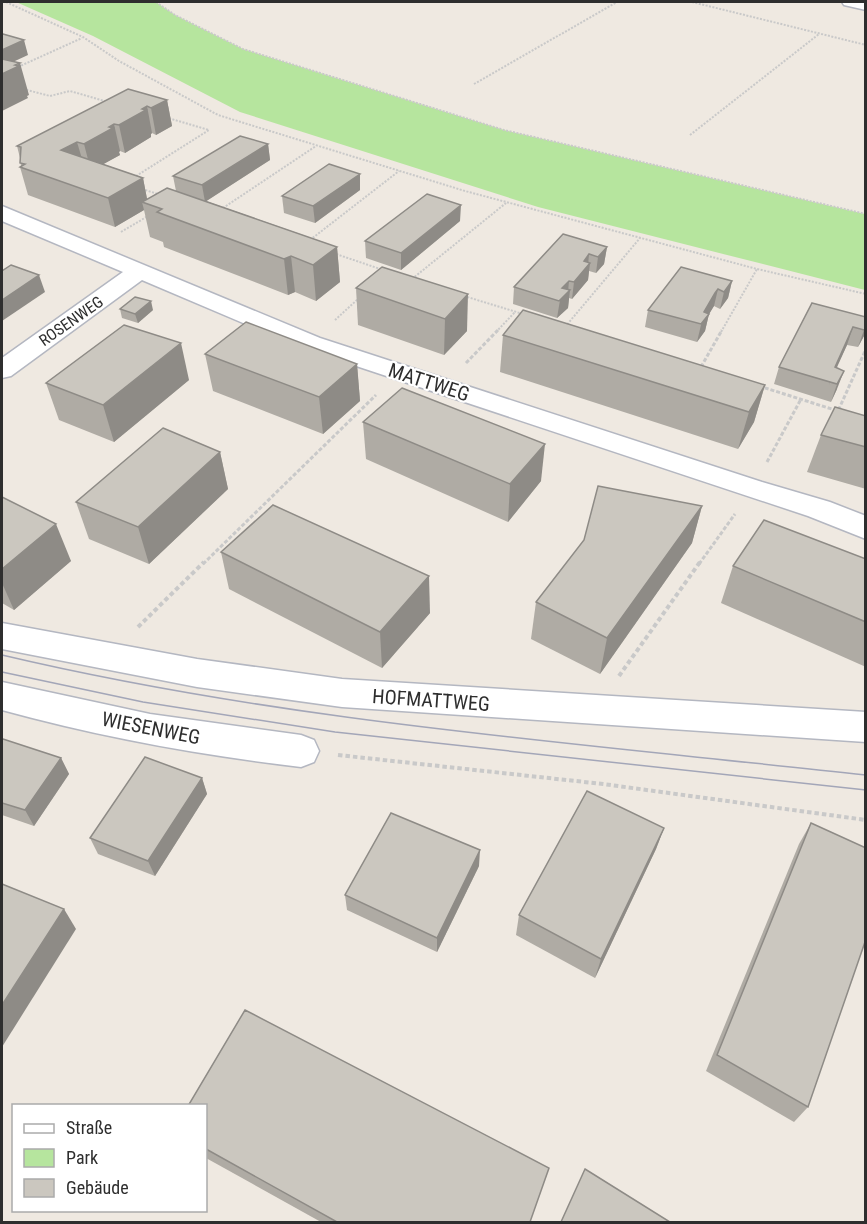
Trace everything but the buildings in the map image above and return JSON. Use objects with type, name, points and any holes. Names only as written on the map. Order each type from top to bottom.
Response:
[{"type":"street","points":[[850,2],[866,5]]},
{"type":"street","name":"MATTWEG","points":[[2,213],[311,343],[752,489],[819,509],[866,528]]},
{"type":"street","name":"ROSENWEG","points":[[2,370],[140,272]]},
{"type":"street","name":"HOFMATTWEG","points":[[2,636],[107,658],[342,693],[866,727]]},
{"type":"street","name":"WIESENWEG","points":[[2,696],[36,705],[229,743],[302,751]]},
{"type":"path","points":[[6,2],[83,37],[119,62],[218,115],[507,202],[757,269],[866,294]]},
{"type":"path","points":[[156,2],[175,15],[243,49],[504,130],[866,214]]},
{"type":"path","points":[[474,84],[617,2]]},
{"type":"path","points":[[692,2],[866,45]]},
{"type":"path","points":[[690,135],[820,34]]},
{"type":"path","points":[[12,70],[83,37]]},
{"type":"path","points":[[21,88],[50,96],[70,91],[113,103]]},
{"type":"path","points":[[124,183],[209,130],[166,118]]},
{"type":"path","points":[[215,213],[316,145]]},
{"type":"path","points":[[305,244],[400,171]]},
{"type":"path","points":[[135,186],[165,196]]},
{"type":"path","points":[[411,280],[507,202]]},
{"type":"path","points":[[91,250],[156,211]]},
{"type":"path","points":[[565,327],[639,238]]},
{"type":"path","points":[[326,251],[387,272]]},
{"type":"path","points":[[700,368],[757,269]]},
{"type":"path","points":[[403,277],[421,283]]},
{"type":"path","points":[[311,343],[362,295]]},
{"type":"path","points":[[463,296],[525,315]]},
{"type":"path","points":[[443,386],[515,312]]},
{"type":"path","points":[[555,324],[577,330]]},
{"type":"path","points":[[756,386],[838,411],[866,350]]},
{"type":"path","points":[[107,658],[400,372]]},
{"type":"path","points":[[595,711],[651,628],[752,489],[801,399]]},
{"type":"path","points":[[302,751],[603,784],[866,820]]},
{"type":"green space","points":[[16,2],[156,2],[175,15],[243,49],[504,130],[865,214],[865,290],[538,207],[240,112],[93,36]]},
{"type":"tram line","points":[[2,655],[216,698],[324,714],[540,741],[866,775]]},
{"type":"tram line","points":[[2,672],[143,702],[335,732],[866,790]]}]
